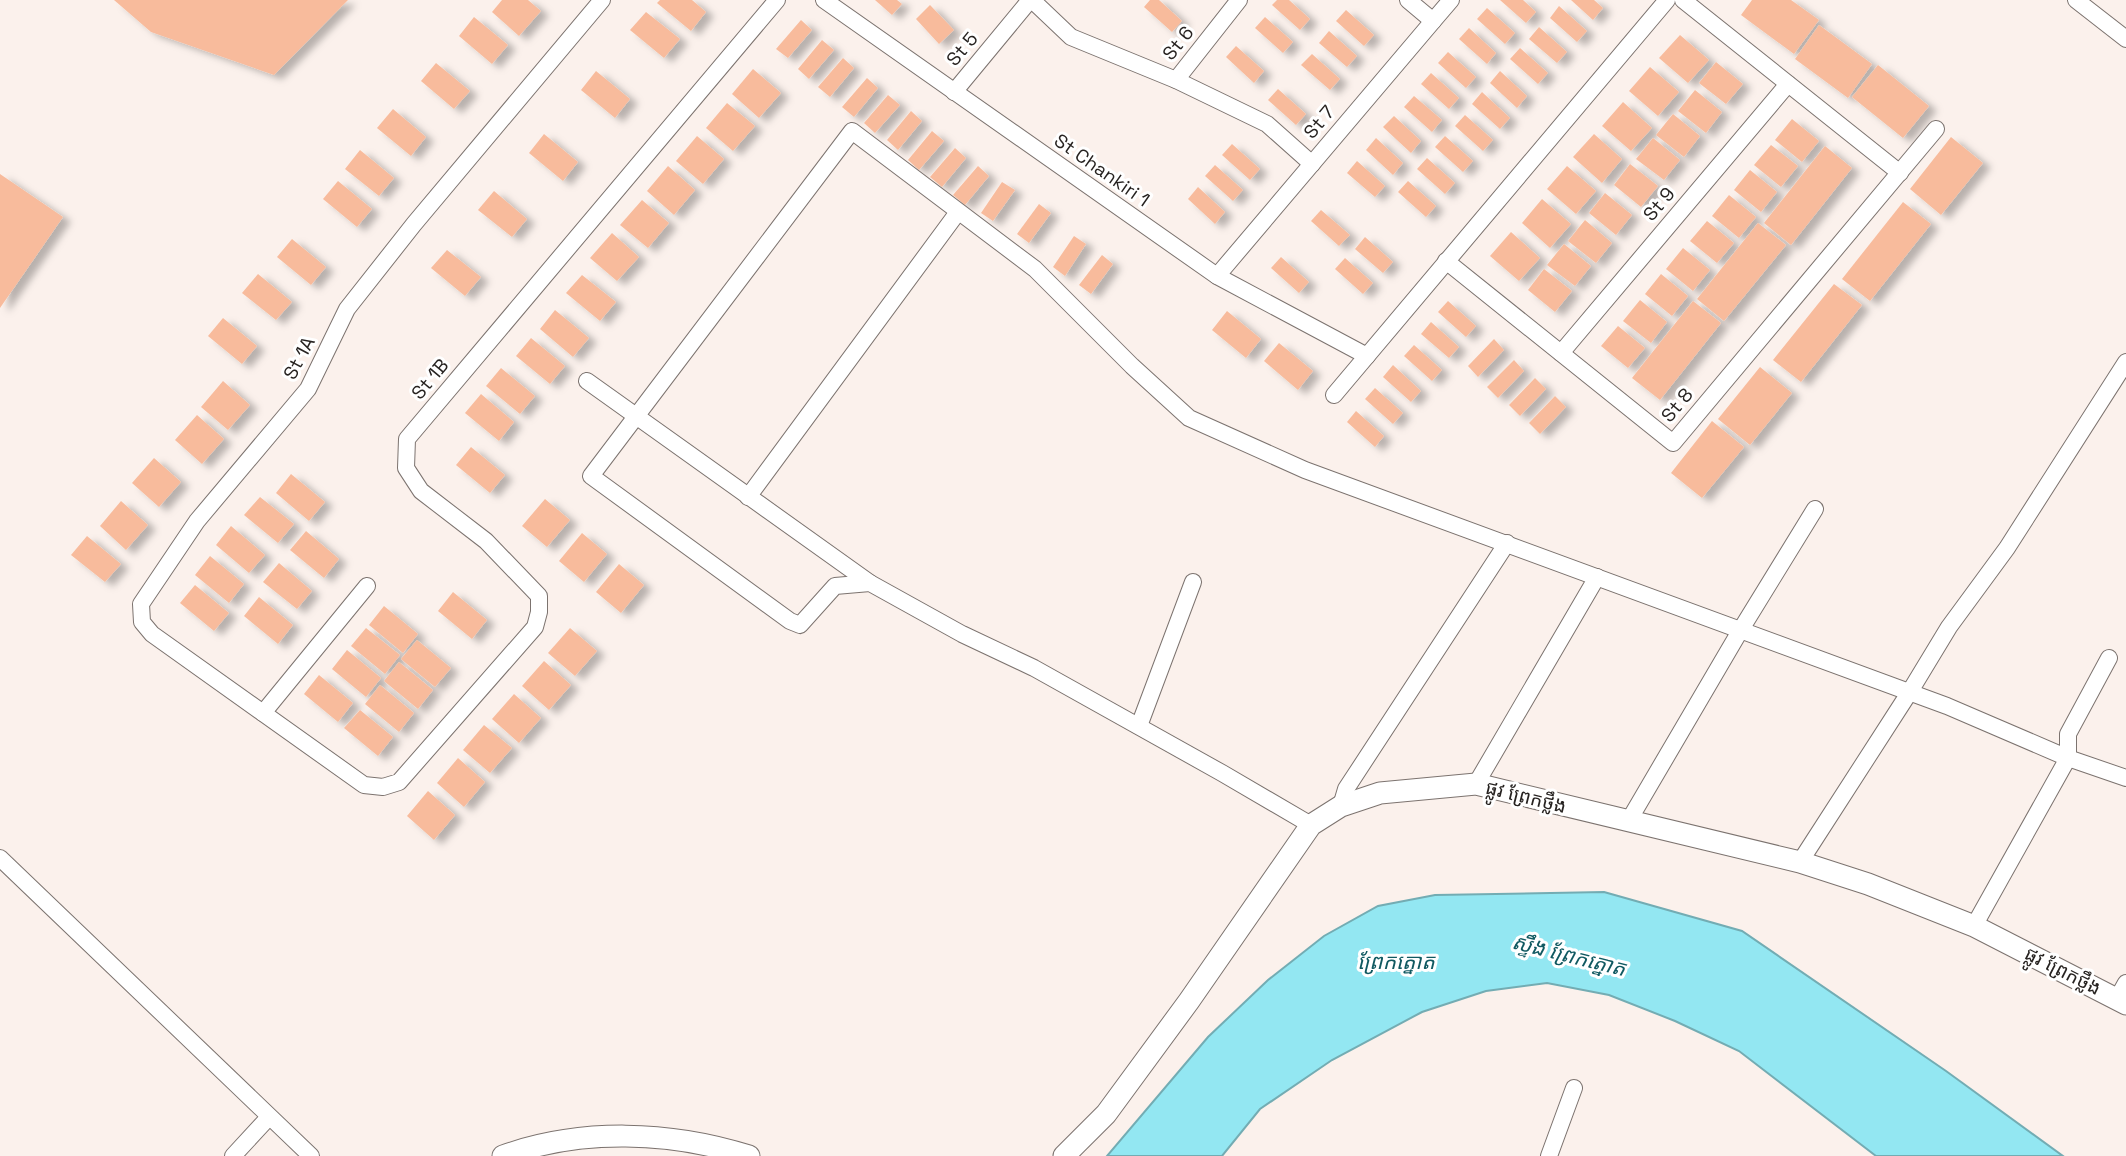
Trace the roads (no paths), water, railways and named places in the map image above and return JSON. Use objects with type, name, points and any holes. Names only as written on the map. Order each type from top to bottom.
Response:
[{"type":"street","name":"St 1A","points":[[400,782],[383,787],[364,785],[152,634],[142,622],[141,604],[197,521],[308,389],[347,309],[414,224],[602,0]]},
{"type":"street","name":"St 1B","points":[[400,782],[535,627],[539,612],[539,596],[486,541],[421,491],[406,468],[407,439],[776,0]]},
{"type":"street","name":"St Chankiri 1","points":[[824,0],[1217,276],[1367,356]]},
{"type":"street","points":[[1031,0],[1071,37],[1175,80],[1267,124],[1312,164]]},
{"type":"street","name":"St 5","points":[[954,92],[1031,0]]},
{"type":"street","name":"St 6","points":[[1175,80],[1239,0]]},
{"type":"street","points":[[1408,0],[1433,21]]},
{"type":"street","name":"St 7","points":[[1217,276],[1451,0]]},
{"type":"street","points":[[1334,395],[1667,0]]},
{"type":"street","points":[[1684,0],[1900,173]]},
{"type":"street","points":[[2076,0],[2126,39]]},
{"type":"street","name":"St 9","points":[[1561,353],[1788,83]]},
{"type":"street","name":"St 8","points":[[1446,261],[1673,443],[1936,129]]},
{"type":"street","points":[[870,583],[835,586],[800,625],[779,613],[591,476],[852,131],[1035,269],[1132,366],[1189,418],[1305,470],[1947,706],[2068,758],[2126,778]]},
{"type":"street","points":[[748,497],[958,212]]},
{"type":"street","points":[[1800,862],[1949,627],[2007,548],[2126,362]]},
{"type":"street","points":[[587,381],[870,583],[962,634],[1034,668],[1311,825]]},
{"type":"street","points":[[1628,822],[1815,509]]},
{"type":"street","points":[[1341,806],[1346,789],[1507,543]]},
{"type":"street","points":[[1476,784],[1597,577]]},
{"type":"street","points":[[1139,726],[1193,582]]},
{"type":"street","points":[[263,713],[368,586]]},
{"type":"street","points":[[1974,926],[2068,758],[2068,733],[2109,658]]},
{"type":"street","name":"ផ្លូវ ព្រែកថ្លឹង","points":[[1065,1156],[1106,1114],[1189,1002],[1311,825],[1341,806],[1380,793],[1476,784],[1800,862],[1868,884],[1974,926],[2123,996]]},
{"type":"street","points":[[0,858],[311,1156]]},
{"type":"street","points":[[1549,1156],[1574,1088]]},
{"type":"street","points":[[233,1156],[269,1117]]},
{"type":"street","points":[[503,1156],[535,1145],[622,1135],[676,1140],[749,1156]]},
{"type":"water","name":"ព្រែកត្នោត","points":[[1604,892],[1742,931],[1946,1071],[2063,1156],[1876,1156],[1739,1051],[1675,1021],[1609,995],[1547,983],[1486,991],[1422,1012],[1332,1060],[1260,1109],[1222,1156],[1107,1156],[1208,1037],[1268,980],[1324,936],[1378,906],[1435,895]]},
{"type":"water label","name":"ស្ទឹង ព្រែកត្នោត","points":[[1569,955]]}]
